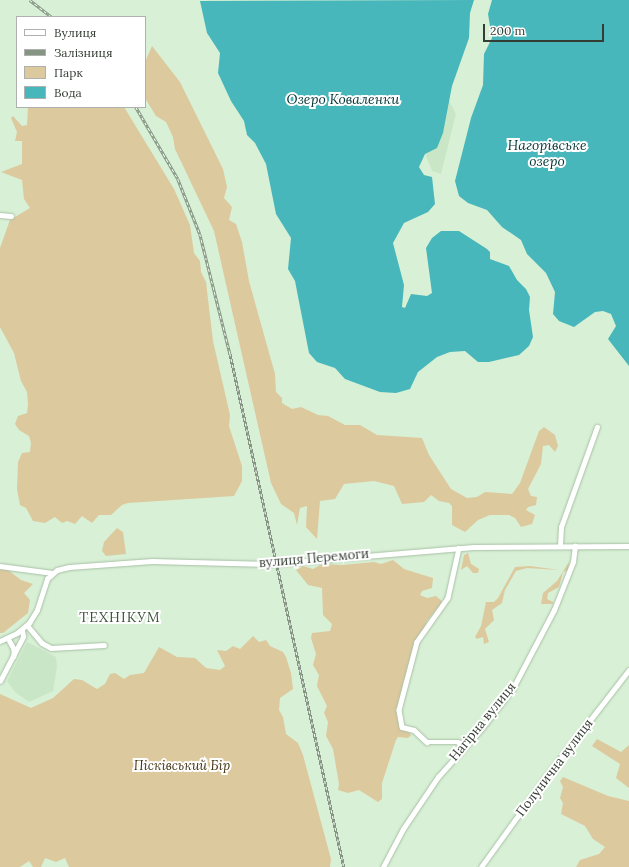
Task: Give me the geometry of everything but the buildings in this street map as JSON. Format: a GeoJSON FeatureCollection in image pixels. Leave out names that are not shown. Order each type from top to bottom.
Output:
{"type":"FeatureCollection","features":[{"type":"Feature","properties":{"kind":"street"},"geometry":{"type":"LineString","coordinates":[[0,214],[10,216]]}},
{"type":"Feature","properties":{"kind":"street"},"geometry":{"type":"LineString","coordinates":[[560,546],[561,527],[597,427]]}},
{"type":"Feature","properties":{"kind":"street","name":"Нагірна вулиця"},"geometry":{"type":"LineString","coordinates":[[383,867],[403,829],[438,777],[466,746],[507,696],[532,656],[572,565],[575,546]]}},
{"type":"Feature","properties":{"kind":"street","name":"вулиця Перемоги"},"geometry":{"type":"LineString","coordinates":[[0,566],[53,573],[69,567],[159,561],[270,564],[459,548],[629,546]]}},
{"type":"Feature","properties":{"kind":"street"},"geometry":{"type":"LineString","coordinates":[[459,548],[448,598],[417,642],[404,684],[400,710],[402,727],[414,730],[427,742],[458,742],[466,746]]}},
{"type":"Feature","properties":{"kind":"street"},"geometry":{"type":"LineString","coordinates":[[0,641],[22,630],[27,625],[37,610],[44,584],[53,573]]}},
{"type":"Feature","properties":{"kind":"street"},"geometry":{"type":"LineString","coordinates":[[27,625],[42,643],[51,648],[104,646]]}},
{"type":"Feature","properties":{"kind":"street"},"geometry":{"type":"LineString","coordinates":[[0,680],[14,658],[23,637],[22,630]]}},
{"type":"Feature","properties":{"kind":"street"},"geometry":{"type":"LineString","coordinates":[[8,638],[14,649],[14,658]]}},
{"type":"Feature","properties":{"kind":"street","name":"Полунична вулиця"},"geometry":{"type":"LineString","coordinates":[[481,867],[549,774],[629,670]]}},
{"type":"Feature","properties":{"kind":"shaded area"},"geometry":{"type":"Polygon","coordinates":[[[448,99],[456,114],[441,174],[432,171],[414,125],[448,99]]]}},
{"type":"Feature","properties":{"kind":"shaded area"},"geometry":{"type":"Polygon","coordinates":[[[27,642],[56,657],[57,667],[53,691],[29,702],[15,692],[7,681],[27,642]]]}},
{"type":"Feature","properties":{"kind":"green space"},"geometry":{"type":"Polygon","coordinates":[[[152,46],[180,82],[223,169],[227,187],[224,198],[232,207],[229,220],[236,224],[242,242],[249,281],[275,374],[276,392],[282,398],[282,403],[292,409],[301,407],[318,415],[328,416],[345,425],[360,425],[377,435],[422,438],[429,455],[451,489],[467,498],[477,497],[485,492],[512,494],[520,483],[539,431],[544,427],[555,435],[558,446],[555,452],[549,445],[543,446],[541,464],[528,489],[531,496],[537,497],[536,505],[528,507],[526,510],[535,515],[532,524],[521,527],[515,518],[509,515],[490,515],[478,520],[465,532],[452,525],[452,506],[449,503],[439,501],[431,495],[424,502],[402,504],[394,486],[374,481],[344,484],[335,499],[320,501],[317,539],[306,527],[307,506],[300,508],[297,525],[294,513],[281,504],[271,483],[214,231],[175,149],[173,137],[166,122],[156,116],[146,100],[146,60],[152,46]]]}},
{"type":"Feature","properties":{"kind":"green space"},"geometry":{"type":"Polygon","coordinates":[[[28,108],[125,108],[174,189],[190,225],[194,253],[200,261],[201,272],[206,282],[213,341],[230,415],[229,426],[242,466],[242,481],[234,496],[128,503],[122,505],[111,515],[99,515],[92,523],[82,516],[75,524],[67,521],[62,523],[55,517],[45,523],[33,521],[26,508],[20,505],[17,489],[18,462],[22,453],[30,452],[31,443],[29,436],[19,430],[15,424],[18,416],[27,413],[27,392],[21,381],[14,353],[0,327],[0,248],[10,220],[30,208],[24,199],[22,180],[1,172],[22,164],[22,141],[15,141],[17,132],[11,118],[13,116],[22,126],[27,125],[28,108]]]}},
{"type":"Feature","properties":{"kind":"green space"},"geometry":{"type":"Polygon","coordinates":[[[117,528],[123,532],[126,554],[106,556],[102,551],[104,542],[117,528]]]}},
{"type":"Feature","properties":{"kind":"green space"},"geometry":{"type":"Polygon","coordinates":[[[468,553],[471,564],[479,569],[478,573],[473,573],[467,566],[461,570],[464,555],[468,553]]]}},
{"type":"Feature","properties":{"kind":"green space"},"geometry":{"type":"Polygon","coordinates":[[[393,560],[404,569],[433,578],[432,588],[422,591],[420,595],[427,598],[436,596],[443,602],[427,621],[403,683],[399,719],[411,735],[408,738],[398,737],[396,740],[382,783],[382,799],[378,802],[359,790],[348,793],[338,790],[339,784],[333,749],[326,736],[328,722],[324,713],[327,706],[317,686],[319,675],[313,665],[316,654],[311,638],[312,633],[330,631],[332,624],[323,615],[322,588],[308,585],[296,570],[303,566],[313,569],[322,564],[342,565],[374,562],[381,564],[393,560]]]}},
{"type":"Feature","properties":{"kind":"green space"},"geometry":{"type":"Polygon","coordinates":[[[569,562],[568,570],[563,572],[559,587],[548,593],[547,599],[553,602],[553,604],[541,604],[543,593],[557,581],[569,562]]]}},
{"type":"Feature","properties":{"kind":"green space"},"geometry":{"type":"Polygon","coordinates":[[[530,566],[559,570],[527,568],[516,571],[505,590],[502,603],[492,610],[494,620],[485,629],[489,642],[484,644],[483,637],[477,639],[475,637],[481,626],[486,602],[494,602],[498,598],[515,567],[530,566]]]}},
{"type":"Feature","properties":{"kind":"green space"},"geometry":{"type":"Polygon","coordinates":[[[0,569],[8,570],[21,580],[33,584],[24,593],[30,600],[28,613],[3,633],[0,633],[0,569]]]}},
{"type":"Feature","properties":{"kind":"green space","name":"Пісківський Бір"},"geometry":{"type":"Polygon","coordinates":[[[253,636],[259,642],[266,640],[270,646],[283,652],[286,657],[291,673],[293,689],[280,698],[279,710],[283,717],[286,734],[298,743],[303,755],[331,859],[330,867],[69,867],[65,858],[56,862],[45,858],[41,867],[33,867],[29,861],[20,867],[0,867],[0,694],[31,708],[53,698],[74,679],[82,680],[97,689],[105,684],[110,674],[115,673],[124,679],[130,675],[144,673],[159,647],[177,657],[195,658],[206,668],[220,670],[225,666],[217,650],[226,651],[233,646],[240,649],[253,636]]]}},
{"type":"Feature","properties":{"kind":"green space"},"geometry":{"type":"Polygon","coordinates":[[[597,739],[621,752],[629,745],[629,788],[616,778],[620,764],[592,746],[597,739]]]}},
{"type":"Feature","properties":{"kind":"green space"},"geometry":{"type":"Polygon","coordinates":[[[563,777],[608,796],[629,801],[629,867],[576,867],[580,860],[599,854],[605,847],[593,839],[585,826],[561,814],[563,803],[560,798],[563,787],[560,781],[563,777]]]}},
{"type":"Feature","properties":{"kind":"water","name":"Озеро Коваленки"},"geometry":{"type":"Polygon","coordinates":[[[474,0],[470,13],[469,38],[452,86],[443,133],[437,148],[425,154],[419,167],[424,175],[432,177],[435,204],[428,212],[404,223],[393,243],[404,285],[402,307],[405,308],[411,294],[427,296],[432,293],[426,248],[432,238],[441,231],[459,231],[487,249],[490,252],[490,259],[509,266],[517,280],[526,289],[530,297],[529,310],[533,337],[529,346],[519,355],[489,362],[478,362],[465,351],[450,352],[437,357],[418,372],[410,389],[396,393],[380,392],[345,379],[335,368],[317,362],[309,353],[295,281],[288,269],[291,238],[276,214],[266,164],[255,143],[247,135],[244,121],[231,101],[218,73],[220,53],[207,33],[200,1],[474,0]]]}},
{"type":"Feature","properties":{"kind":"water","name":"Нагорівське озеро"},"geometry":{"type":"Polygon","coordinates":[[[492,0],[629,0],[629,366],[608,339],[616,326],[611,314],[603,311],[595,312],[574,327],[559,321],[553,314],[555,292],[546,273],[527,254],[521,240],[502,227],[487,210],[468,203],[459,196],[455,181],[471,118],[483,85],[484,54],[492,38],[488,14],[492,0]]]}},
{"type":"Feature","properties":{"kind":"railway"},"geometry":{"type":"LineString","coordinates":[[30,0],[51,16]]}},
{"type":"Feature","properties":{"kind":"railway"},"geometry":{"type":"LineString","coordinates":[[137,108],[178,179],[200,234],[230,353],[344,867]]}},
{"type":"Feature","properties":{"kind":"district","name":"ТЕХНІКУМ"},"geometry":{"type":"Point","coordinates":[120,617]}}]}
